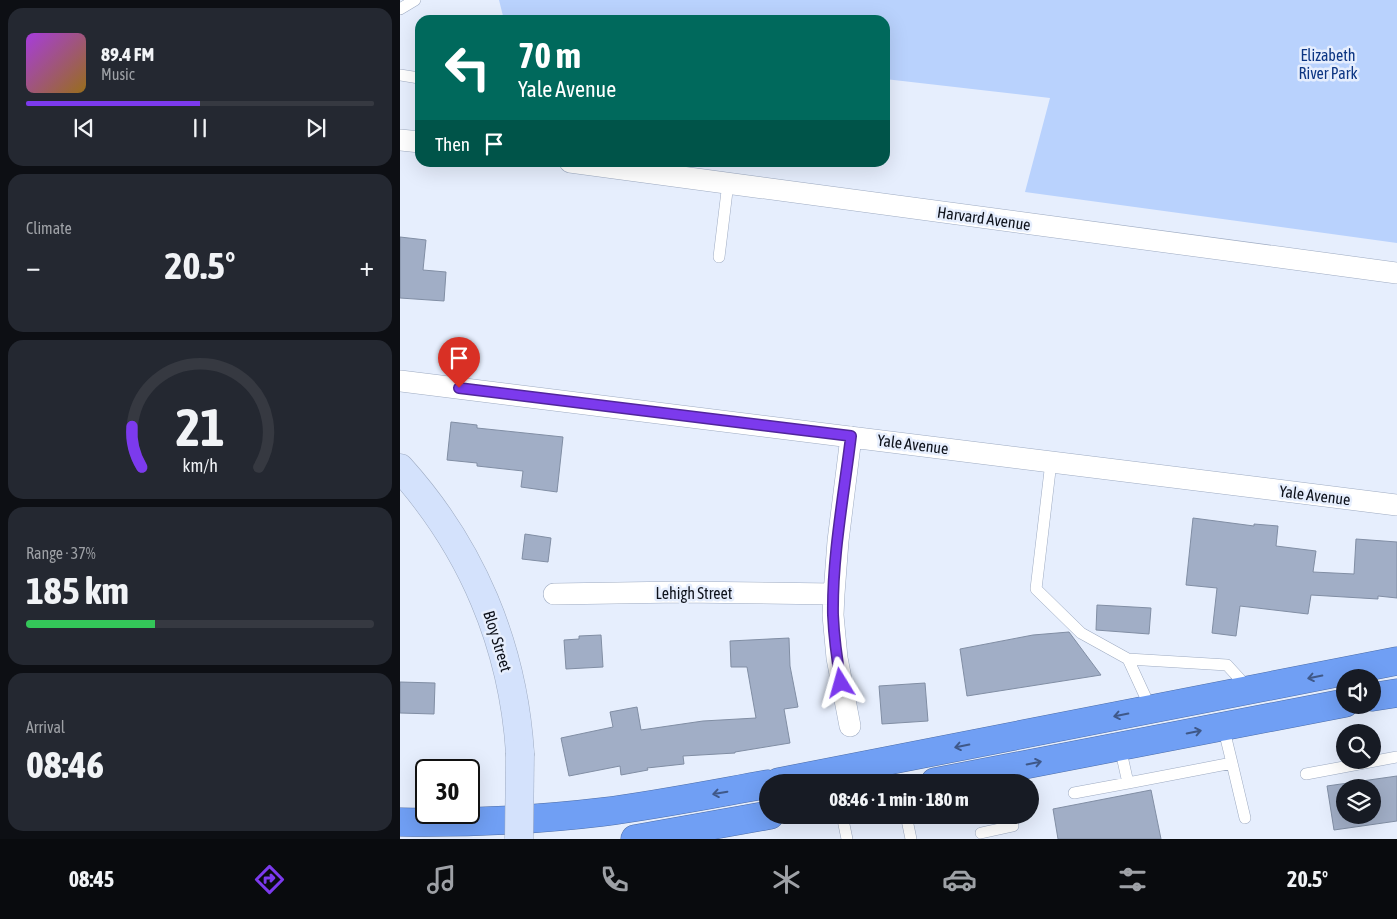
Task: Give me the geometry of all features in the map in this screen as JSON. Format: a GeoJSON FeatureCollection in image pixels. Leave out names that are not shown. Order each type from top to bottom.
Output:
{"type":"FeatureCollection","features":[{"type":"Feature","properties":{"kind":"highway"},"geometry":{"type":"LineString","coordinates":[[820,774],[1397,661]]}},
{"type":"Feature","properties":{"kind":"highway"},"geometry":{"type":"LineString","coordinates":[[1381,696],[1397,693]]}},
{"type":"Feature","properties":{"kind":"highway"},"geometry":{"type":"LineString","coordinates":[[1012,774],[1120,747],[1336,705]]}},
{"type":"Feature","properties":{"kind":"highway"},"geometry":{"type":"LineString","coordinates":[[400,822],[470,822],[564,816],[679,800],[759,786]]}},
{"type":"Feature","properties":{"kind":"highway"},"geometry":{"type":"LineString","coordinates":[[635,839],[759,817]]}},
{"type":"Feature","properties":{"kind":"street"},"geometry":{"type":"LineString","coordinates":[[400,140],[415,142]]}},
{"type":"Feature","properties":{"kind":"street","name":"Harvard Avenue"},"geometry":{"type":"LineString","coordinates":[[606,167],[1397,273]]}},
{"type":"Feature","properties":{"kind":"street","name":"Yale Avenue"},"geometry":{"type":"LineString","coordinates":[[400,381],[1397,505]]}},
{"type":"Feature","properties":{"kind":"street"},"geometry":{"type":"LineString","coordinates":[[850,726],[837,658],[833,615],[838,541],[851,436]]}},
{"type":"Feature","properties":{"kind":"street","name":"Bloy Street"},"geometry":{"type":"LineString","coordinates":[[400,468],[414,483],[448,530],[464,557],[493,618],[502,646],[518,727],[520,753],[518,839]]}},
{"type":"Feature","properties":{"kind":"street","name":"Lehigh Street"},"geometry":{"type":"LineString","coordinates":[[554,594],[680,592],[834,594]]}},
{"type":"Feature","properties":{"kind":"lane"},"geometry":{"type":"LineString","coordinates":[[400,9],[415,0]]}},
{"type":"Feature","properties":{"kind":"lane"},"geometry":{"type":"LineString","coordinates":[[400,76],[415,78]]}},
{"type":"Feature","properties":{"kind":"lane"},"geometry":{"type":"LineString","coordinates":[[719,257],[728,184]]}},
{"type":"Feature","properties":{"kind":"lane"},"geometry":{"type":"LineString","coordinates":[[1051,462],[1036,589],[1081,634],[1128,659],[1226,665],[1249,690]]}},
{"type":"Feature","properties":{"kind":"lane"},"geometry":{"type":"LineString","coordinates":[[1128,659],[1151,709]]}},
{"type":"Feature","properties":{"kind":"lane"},"geometry":{"type":"LineString","coordinates":[[1223,726],[1245,818]]}},
{"type":"Feature","properties":{"kind":"lane"},"geometry":{"type":"LineString","coordinates":[[1120,747],[1128,783]]}},
{"type":"Feature","properties":{"kind":"lane"},"geometry":{"type":"LineString","coordinates":[[1306,774],[1397,756]]}},
{"type":"Feature","properties":{"kind":"lane"},"geometry":{"type":"LineString","coordinates":[[1074,794],[1232,762]]}},
{"type":"Feature","properties":{"kind":"lane"},"geometry":{"type":"LineString","coordinates":[[844,824],[847,839]]}},
{"type":"Feature","properties":{"kind":"lane"},"geometry":{"type":"LineString","coordinates":[[908,824],[911,839]]}},
{"type":"Feature","properties":{"kind":"lane"},"geometry":{"type":"LineString","coordinates":[[981,833],[1014,826],[1013,824]]}},
{"type":"Feature","properties":{"kind":"green space","name":"Elizabeth River Park"},"geometry":{"type":"Polygon","coordinates":[[[499,0],[1397,0],[1397,243],[1025,192],[1050,98],[890,80],[890,15],[503,15],[499,0]]]}},
{"type":"Feature","properties":{"kind":"building"},"geometry":{"type":"Polygon","coordinates":[[[400,237],[426,240],[423,270],[446,272],[444,301],[400,298],[400,237]]]}},
{"type":"Feature","properties":{"kind":"building"},"geometry":{"type":"Polygon","coordinates":[[[451,422],[477,425],[477,428],[563,437],[557,492],[521,487],[523,471],[477,466],[477,463],[447,460],[451,422]]]}},
{"type":"Feature","properties":{"kind":"building"},"geometry":{"type":"Polygon","coordinates":[[[1193,518],[1254,526],[1254,524],[1278,526],[1276,546],[1316,551],[1313,572],[1354,574],[1356,539],[1397,542],[1397,598],[1378,596],[1378,599],[1311,595],[1308,614],[1240,606],[1236,636],[1212,633],[1217,588],[1186,585],[1193,518]]]}},
{"type":"Feature","properties":{"kind":"building"},"geometry":{"type":"Polygon","coordinates":[[[525,534],[551,538],[548,562],[522,559],[525,534]]]}},
{"type":"Feature","properties":{"kind":"building"},"geometry":{"type":"Polygon","coordinates":[[[1097,605],[1151,608],[1149,634],[1096,630],[1097,605]]]}},
{"type":"Feature","properties":{"kind":"building"},"geometry":{"type":"Polygon","coordinates":[[[1069,632],[1101,675],[967,696],[960,649],[1033,635],[1069,632]]]}},
{"type":"Feature","properties":{"kind":"building"},"geometry":{"type":"Polygon","coordinates":[[[601,635],[603,667],[566,669],[564,640],[579,639],[579,636],[601,635]]]}},
{"type":"Feature","properties":{"kind":"building"},"geometry":{"type":"Polygon","coordinates":[[[789,638],[790,666],[798,707],[784,709],[790,743],[735,753],[683,756],[684,764],[647,768],[648,770],[621,775],[620,766],[569,776],[561,738],[613,727],[610,712],[637,707],[641,730],[703,721],[756,718],[747,667],[731,667],[730,641],[789,638]]]}},
{"type":"Feature","properties":{"kind":"building"},"geometry":{"type":"Polygon","coordinates":[[[400,682],[435,683],[434,714],[400,713],[400,682]]]}},
{"type":"Feature","properties":{"kind":"building"},"geometry":{"type":"Polygon","coordinates":[[[925,683],[928,721],[882,724],[879,686],[925,683]]]}},
{"type":"Feature","properties":{"kind":"building"},"geometry":{"type":"Polygon","coordinates":[[[1397,776],[1397,821],[1381,823],[1381,779],[1376,779],[1397,776]]]}},
{"type":"Feature","properties":{"kind":"building"},"geometry":{"type":"Polygon","coordinates":[[[1336,785],[1336,824],[1376,824],[1334,830],[1327,786],[1336,785]]]}},
{"type":"Feature","properties":{"kind":"building"},"geometry":{"type":"Polygon","coordinates":[[[1151,790],[1161,839],[1058,839],[1053,809],[1151,790]]]}},
{"type":"Feature","properties":{"kind":"route"},"geometry":{"type":"LineString","coordinates":[[459,388],[851,436],[838,541],[833,615],[841,683]]}}]}
